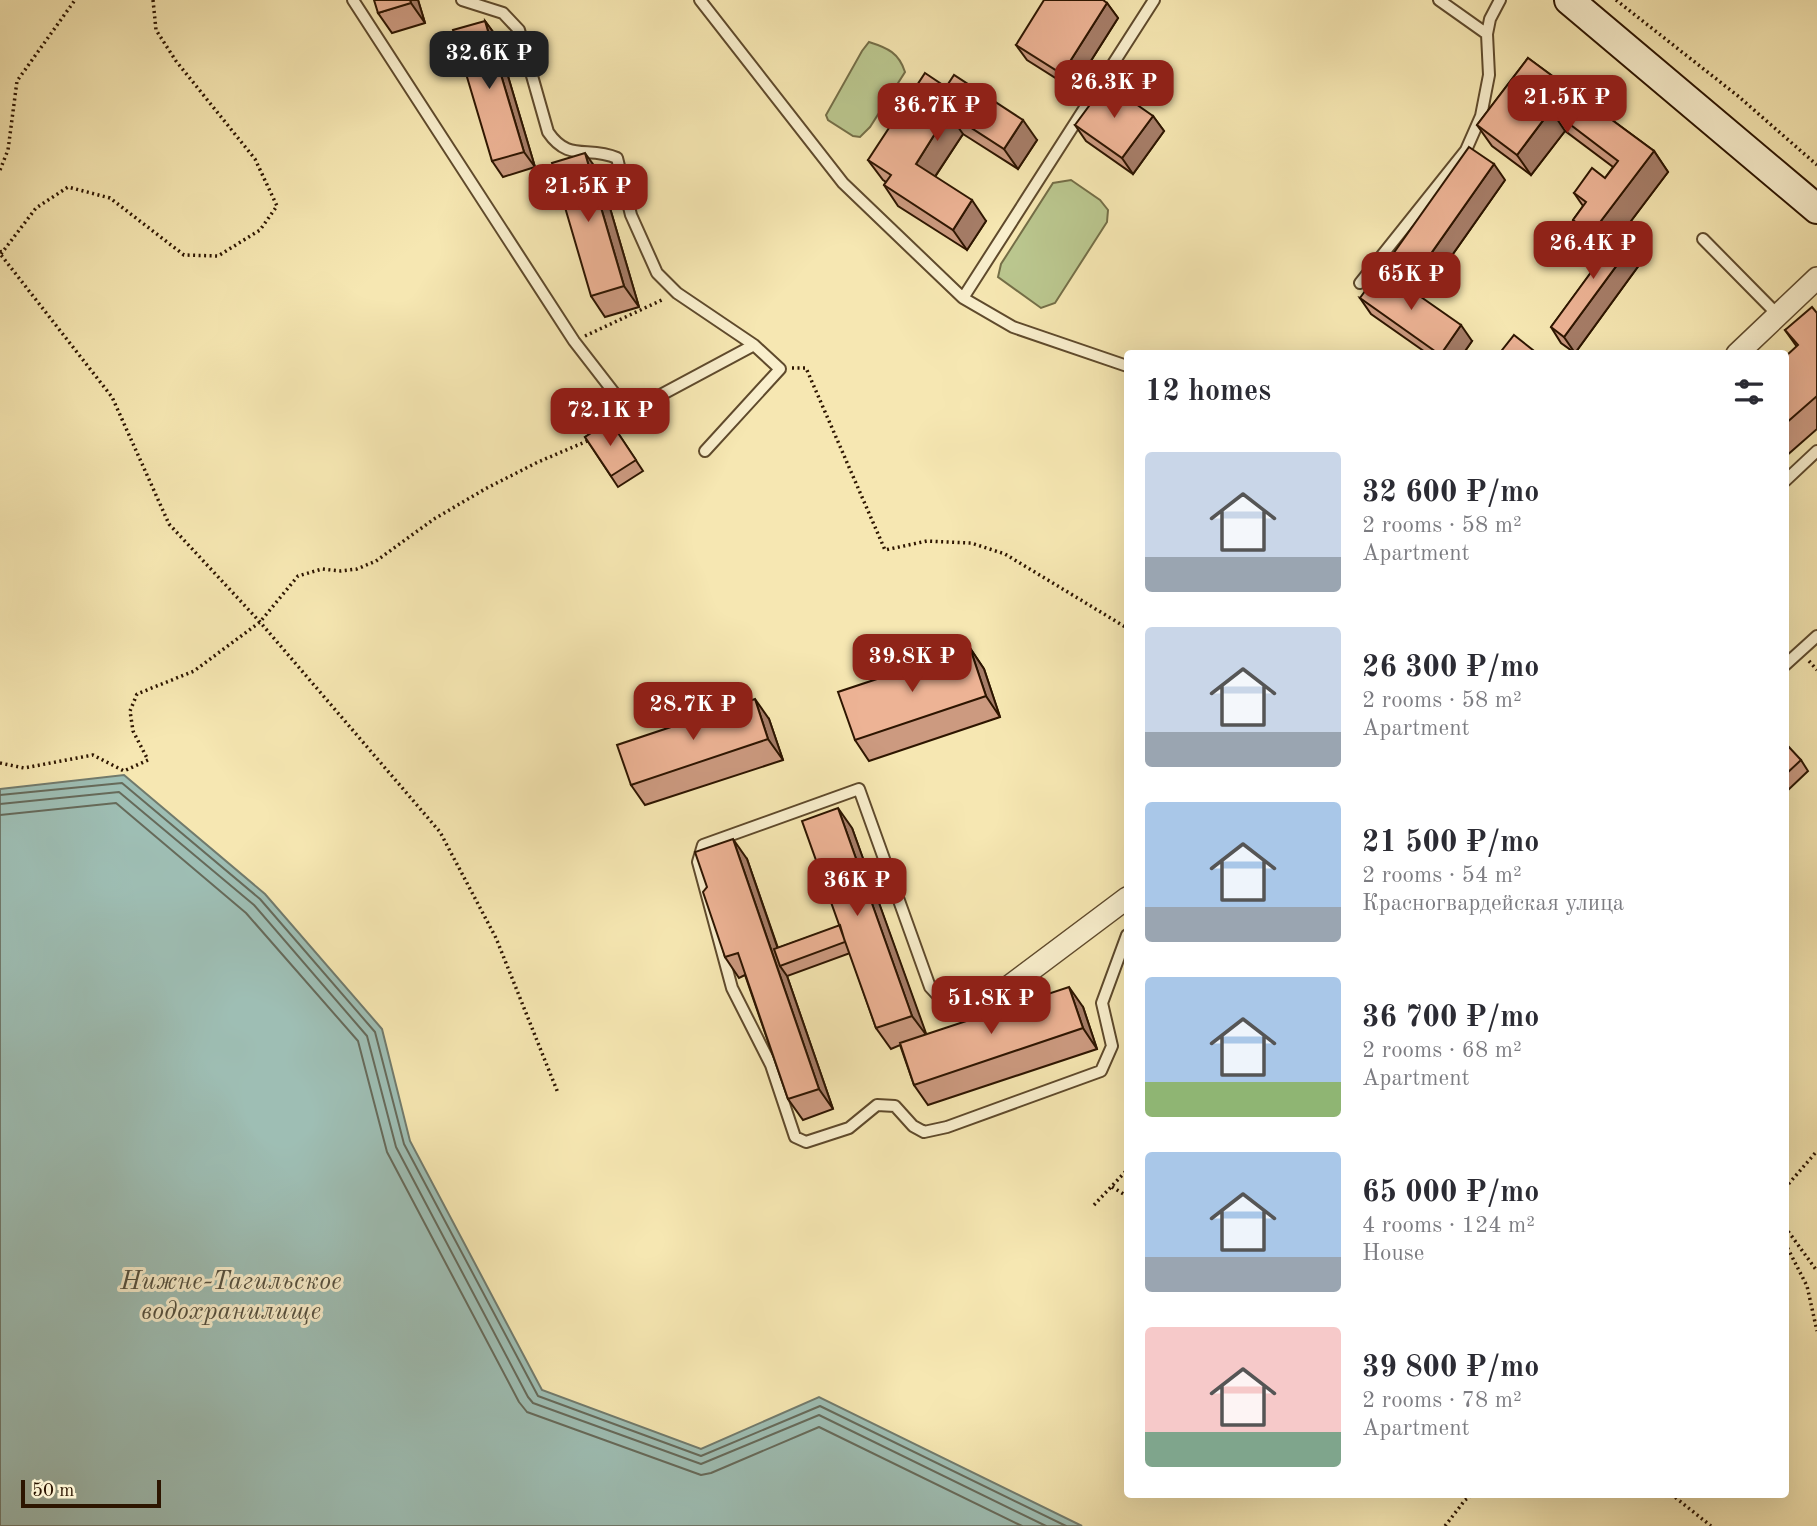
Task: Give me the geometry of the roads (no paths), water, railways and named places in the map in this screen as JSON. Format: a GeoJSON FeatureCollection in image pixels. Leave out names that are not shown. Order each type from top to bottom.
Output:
{"type":"FeatureCollection","features":[{"type":"Feature","properties":{"kind":"main road"},"geometry":{"type":"LineString","coordinates":[[1569,0],[1817,209]]}},
{"type":"Feature","properties":{"kind":"street"},"geometry":{"type":"LineString","coordinates":[[1741,350],[1817,278]]}},
{"type":"Feature","properties":{"kind":"street"},"geometry":{"type":"LineString","coordinates":[[966,1008],[991,1000],[1124,905]]}},
{"type":"Feature","properties":{"kind":"lane"},"geometry":{"type":"LineString","coordinates":[[353,0],[574,341],[629,412],[754,345]]}},
{"type":"Feature","properties":{"kind":"lane"},"geometry":{"type":"LineString","coordinates":[[462,0],[503,13],[519,30],[548,132],[555,143],[571,152],[596,152],[617,158],[631,215],[657,273],[677,293],[754,345],[780,369],[705,451]]}},
{"type":"Feature","properties":{"kind":"lane"},"geometry":{"type":"LineString","coordinates":[[700,0],[843,183],[963,298],[1013,327],[1124,365]]}},
{"type":"Feature","properties":{"kind":"lane"},"geometry":{"type":"LineString","coordinates":[[963,298],[1154,0]]}},
{"type":"Feature","properties":{"kind":"lane"},"geometry":{"type":"LineString","coordinates":[[1438,0],[1487,34]]}},
{"type":"Feature","properties":{"kind":"lane"},"geometry":{"type":"LineString","coordinates":[[1360,284],[1466,150],[1480,116],[1489,75],[1487,34],[1490,19],[1500,0]]}},
{"type":"Feature","properties":{"kind":"lane"},"geometry":{"type":"LineString","coordinates":[[1703,239],[1779,316]]}},
{"type":"Feature","properties":{"kind":"lane"},"geometry":{"type":"LineString","coordinates":[[1789,477],[1817,451]]}},
{"type":"Feature","properties":{"kind":"lane"},"geometry":{"type":"LineString","coordinates":[[1789,661],[1817,636]]}},
{"type":"Feature","properties":{"kind":"lane"},"geometry":{"type":"LineString","coordinates":[[966,1008],[943,1001],[930,986],[859,789],[703,845],[698,862],[732,988],[771,1065],[795,1138],[806,1142],[849,1128],[877,1104],[895,1106],[913,1126],[924,1132],[947,1127],[1101,1071],[1112,1046],[1102,1003],[1124,943]]}},
{"type":"Feature","properties":{"kind":"water","name":"Нижне-Тагильское водохранилище"},"geometry":{"type":"Polygon","coordinates":[[[124,775],[265,894],[382,1029],[410,1141],[542,1390],[701,1449],[819,1397],[1082,1526],[0,1526],[0,789],[124,775]]]}}]}
